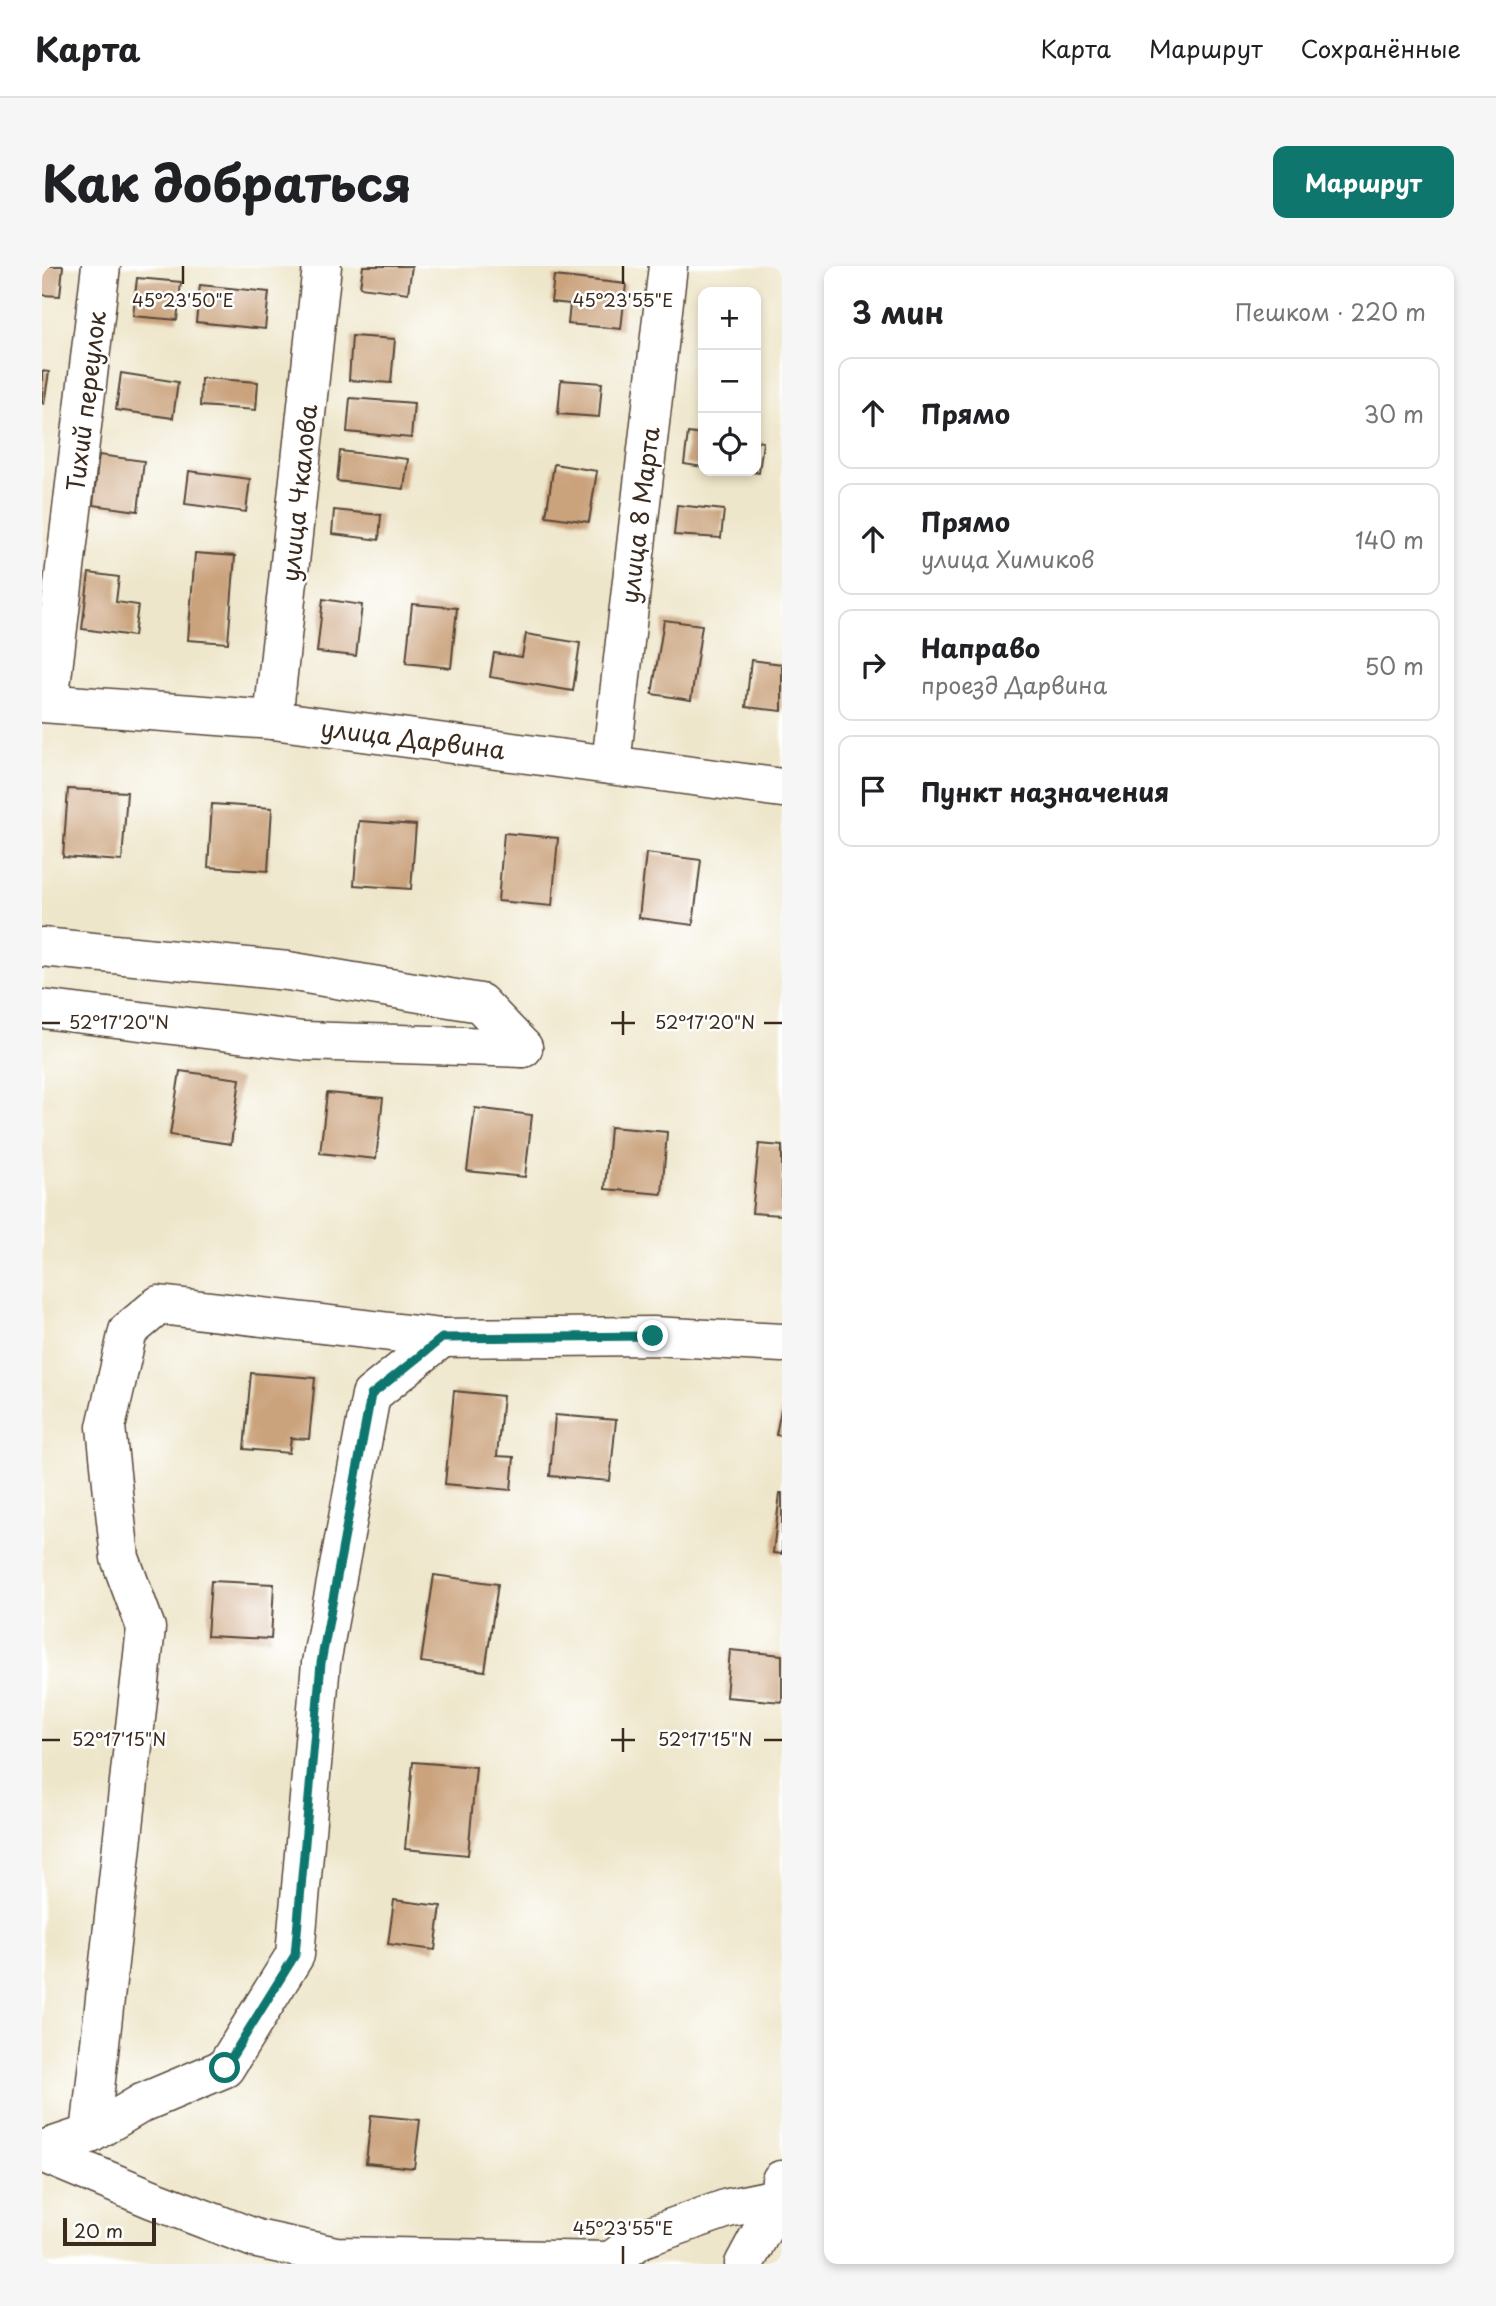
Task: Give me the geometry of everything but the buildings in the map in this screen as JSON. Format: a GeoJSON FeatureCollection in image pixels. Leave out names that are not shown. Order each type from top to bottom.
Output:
{"type":"FeatureCollection","features":[{"type":"Feature","properties":{"kind":"street","name":"Тихий переулок"},"geometry":{"type":"LineString","coordinates":[[46,703],[101,266]]}},
{"type":"Feature","properties":{"kind":"street","name":"улица Чкалова"},"geometry":{"type":"LineString","coordinates":[[273,720],[322,266]]}},
{"type":"Feature","properties":{"kind":"street","name":"улица 8 Марта"},"geometry":{"type":"LineString","coordinates":[[611,764],[668,266]]}},
{"type":"Feature","properties":{"kind":"street","name":"улица Дарвина"},"geometry":{"type":"LineString","coordinates":[[46,703],[273,720],[782,789]]}},
{"type":"Feature","properties":{"kind":"street"},"geometry":{"type":"LineString","coordinates":[[42,947],[288,971],[480,1003],[523,1048],[303,1041],[42,1009]]}},
{"type":"Feature","properties":{"kind":"street"},"geometry":{"type":"LineString","coordinates":[[90,2134],[146,1628],[120,1558],[106,1427],[128,1331],[159,1306],[442,1338],[653,1336],[782,1343]]}},
{"type":"Feature","properties":{"kind":"street"},"geometry":{"type":"LineString","coordinates":[[42,2152],[90,2134],[142,2103],[225,2068],[295,1955],[321,1663],[371,1395],[442,1338]]}},
{"type":"Feature","properties":{"kind":"street"},"geometry":{"type":"LineString","coordinates":[[42,2152],[152,2199],[257,2239],[336,2256],[611,2262],[640,2239],[728,2208],[781,2194]]}},
{"type":"Feature","properties":{"kind":"street"},"geometry":{"type":"LineString","coordinates":[[744,2264],[781,2194]]}},
{"type":"Feature","properties":{"kind":"route"},"geometry":{"type":"LineString","coordinates":[[225,2068],[295,1955],[321,1663],[371,1395],[442,1338],[653,1336]]}}]}
